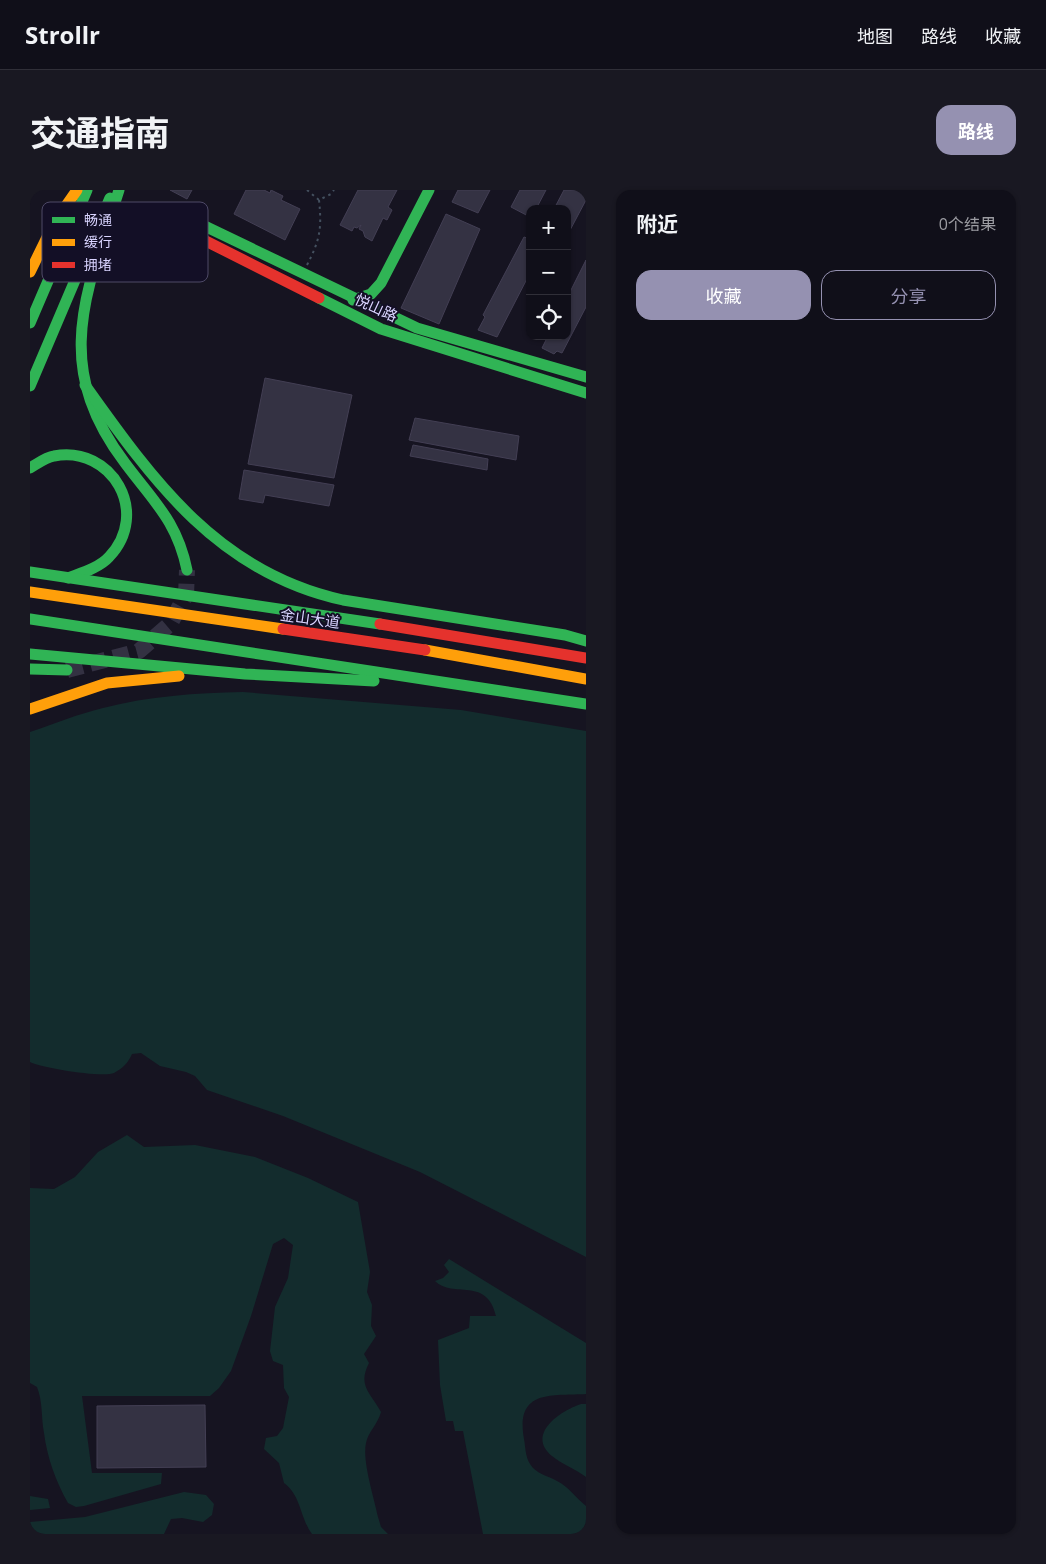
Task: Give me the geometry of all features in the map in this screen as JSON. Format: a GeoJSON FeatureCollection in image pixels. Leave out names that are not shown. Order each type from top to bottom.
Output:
{"type":"FeatureCollection","features":[{"type":"Feature","properties":{"kind":"main road"},"geometry":{"type":"LineString","coordinates":[[69,202],[77,190]]}},
{"type":"Feature","properties":{"kind":"main road"},"geometry":{"type":"LineString","coordinates":[[83,202],[88,190]]}},
{"type":"Feature","properties":{"kind":"main road"},"geometry":{"type":"LineString","coordinates":[[108,202],[113,190]]}},
{"type":"Feature","properties":{"kind":"main road"},"geometry":{"type":"LineString","coordinates":[[353,300],[371,294],[380,283],[429,190]]}},
{"type":"Feature","properties":{"kind":"main road","name":"悦山路"},"geometry":{"type":"LineString","coordinates":[[208,228],[353,300],[417,328],[586,377]]}},
{"type":"Feature","properties":{"kind":"main road","name":"悦山路"},"geometry":{"type":"LineString","coordinates":[[208,242],[381,329],[586,393]]}},
{"type":"Feature","properties":{"kind":"main road"},"geometry":{"type":"LineString","coordinates":[[30,272],[42,248]]}},
{"type":"Feature","properties":{"kind":"main road"},"geometry":{"type":"LineString","coordinates":[[30,323],[48,282]]}},
{"type":"Feature","properties":{"kind":"main road"},"geometry":{"type":"LineString","coordinates":[[30,386],[74,282]]}},
{"type":"Feature","properties":{"kind":"main road"},"geometry":{"type":"LineString","coordinates":[[93,282],[84,313],[80,353],[85,385],[97,419],[118,454],[168,519],[176,535],[188,570]]}},
{"type":"Feature","properties":{"kind":"main road"},"geometry":{"type":"LineString","coordinates":[[380,283],[380,304],[386,315]]}},
{"type":"Feature","properties":{"kind":"main road"},"geometry":{"type":"LineString","coordinates":[[85,385],[138,458],[185,510],[225,546],[273,578],[329,598],[565,635],[586,641]]}},
{"type":"Feature","properties":{"kind":"main road"},"geometry":{"type":"LineString","coordinates":[[33,465],[57,455],[82,455],[102,464],[118,481],[128,504],[128,524],[123,540],[109,557],[89,570],[66,579]]}},
{"type":"Feature","properties":{"kind":"main road"},"geometry":{"type":"LineString","coordinates":[[30,572],[66,579],[438,633],[586,658]]}},
{"type":"Feature","properties":{"kind":"main road","name":"金山大道"},"geometry":{"type":"LineString","coordinates":[[30,592],[444,653],[586,679]]}},
{"type":"Feature","properties":{"kind":"main road"},"geometry":{"type":"LineString","coordinates":[[30,619],[586,704]]}},
{"type":"Feature","properties":{"kind":"main road"},"geometry":{"type":"LineString","coordinates":[[30,654],[216,673],[305,679],[440,682]]}},
{"type":"Feature","properties":{"kind":"main road"},"geometry":{"type":"LineString","coordinates":[[30,669],[68,670]]}},
{"type":"Feature","properties":{"kind":"main road"},"geometry":{"type":"LineString","coordinates":[[30,709],[107,682],[216,673]]}},
{"type":"Feature","properties":{"kind":"path"},"geometry":{"type":"LineString","coordinates":[[306,266],[317,245],[321,226],[319,200],[307,190]]}},
{"type":"Feature","properties":{"kind":"path"},"geometry":{"type":"LineString","coordinates":[[319,200],[331,194],[334,190]]}},
{"type":"Feature","properties":{"kind":"green space"},"geometry":{"type":"Polygon","coordinates":[[[243,692],[461,710],[586,731],[586,1257],[420,1172],[283,1116],[207,1090],[195,1076],[160,1066],[141,1053],[132,1054],[123,1067],[114,1073],[108,1074],[72,1072],[30,1062],[30,732],[94,710],[120,704],[190,694],[243,692]]]}},
{"type":"Feature","properties":{"kind":"green space"},"geometry":{"type":"Polygon","coordinates":[[[127,1135],[144,1147],[195,1145],[255,1157],[308,1178],[358,1202],[370,1272],[367,1292],[372,1305],[371,1326],[376,1336],[364,1354],[369,1363],[364,1378],[367,1389],[381,1412],[367,1439],[365,1451],[378,1517],[381,1527],[388,1534],[312,1534],[294,1494],[284,1483],[279,1463],[264,1449],[266,1438],[277,1436],[283,1428],[289,1397],[284,1388],[283,1365],[273,1361],[270,1351],[275,1307],[288,1278],[293,1245],[284,1238],[273,1244],[251,1316],[231,1371],[219,1388],[210,1396],[82,1396],[92,1473],[162,1473],[161,1484],[84,1506],[76,1507],[68,1503],[56,1478],[47,1451],[39,1393],[37,1387],[30,1383],[30,1188],[54,1189],[75,1177],[98,1152],[127,1135]]]}},
{"type":"Feature","properties":{"kind":"green space"},"geometry":{"type":"Polygon","coordinates":[[[449,1259],[586,1343],[586,1394],[539,1398],[531,1403],[525,1411],[523,1423],[526,1454],[530,1465],[538,1472],[565,1486],[586,1506],[586,1534],[483,1534],[463,1431],[455,1431],[453,1421],[446,1421],[440,1385],[438,1340],[469,1328],[470,1316],[496,1316],[492,1304],[485,1296],[469,1290],[442,1286],[435,1281],[443,1278],[449,1272],[444,1265],[449,1259]]]}},
{"type":"Feature","properties":{"kind":"green space"},"geometry":{"type":"Polygon","coordinates":[[[581,1404],[586,1404],[586,1477],[552,1456],[545,1448],[543,1440],[544,1432],[549,1424],[564,1412],[581,1404]]]}},
{"type":"Feature","properties":{"kind":"green space"},"geometry":{"type":"Polygon","coordinates":[[[184,1492],[206,1495],[214,1504],[212,1515],[203,1522],[182,1518],[171,1519],[164,1534],[30,1534],[30,1522],[85,1517],[184,1492]]]}},
{"type":"Feature","properties":{"kind":"green space"},"geometry":{"type":"Polygon","coordinates":[[[30,1496],[48,1499],[50,1508],[30,1510],[30,1496]]]}},
{"type":"Feature","properties":{"kind":"building"},"geometry":{"type":"Polygon","coordinates":[[[170,190],[192,190],[187,199],[170,190]]]}},
{"type":"Feature","properties":{"kind":"building"},"geometry":{"type":"Polygon","coordinates":[[[246,190],[264,190],[270,193],[271,190],[283,196],[281,200],[300,209],[285,240],[234,214],[246,190]]]}},
{"type":"Feature","properties":{"kind":"building"},"geometry":{"type":"Polygon","coordinates":[[[358,190],[397,190],[388,207],[392,210],[387,220],[383,218],[372,241],[365,237],[363,231],[359,229],[361,225],[357,228],[354,227],[352,231],[340,225],[358,190]]]}},
{"type":"Feature","properties":{"kind":"building"},"geometry":{"type":"Polygon","coordinates":[[[458,190],[490,190],[478,213],[452,202],[458,190]]]}},
{"type":"Feature","properties":{"kind":"building"},"geometry":{"type":"Polygon","coordinates":[[[520,190],[546,190],[538,205],[526,205],[526,215],[511,207],[520,190]]]}},
{"type":"Feature","properties":{"kind":"building"},"geometry":{"type":"Polygon","coordinates":[[[564,190],[586,190],[586,200],[571,228],[571,205],[556,205],[564,190]]]}},
{"type":"Feature","properties":{"kind":"building"},"geometry":{"type":"Polygon","coordinates":[[[446,214],[480,229],[439,324],[401,308],[446,214]]]}},
{"type":"Feature","properties":{"kind":"building"},"geometry":{"type":"Polygon","coordinates":[[[524,237],[526,238],[526,281],[497,337],[478,330],[485,317],[483,315],[524,237]]]}},
{"type":"Feature","properties":{"kind":"building"},"geometry":{"type":"Polygon","coordinates":[[[586,260],[586,307],[571,336],[571,295],[571,290],[586,260]]]}},
{"type":"Feature","properties":{"kind":"building"},"geometry":{"type":"Polygon","coordinates":[[[546,340],[569,340],[562,353],[557,351],[554,354],[542,348],[546,340]]]}},
{"type":"Feature","properties":{"kind":"building"},"geometry":{"type":"Polygon","coordinates":[[[265,378],[352,395],[334,478],[248,464],[265,378]]]}},
{"type":"Feature","properties":{"kind":"building"},"geometry":{"type":"Polygon","coordinates":[[[415,418],[519,436],[516,460],[409,440],[415,418]]]}},
{"type":"Feature","properties":{"kind":"building"},"geometry":{"type":"Polygon","coordinates":[[[413,445],[488,459],[487,470],[410,456],[413,445]]]}},
{"type":"Feature","properties":{"kind":"building"},"geometry":{"type":"Polygon","coordinates":[[[244,470],[334,485],[329,506],[265,495],[263,503],[239,499],[244,470]]]}},
{"type":"Feature","properties":{"kind":"building"},"geometry":{"type":"Polygon","coordinates":[[[205,1405],[206,1467],[97,1468],[97,1406],[205,1405]]]}},
{"type":"Feature","properties":{"kind":"tunnel"},"geometry":{"type":"LineString","coordinates":[[67,670],[139,651],[170,624],[186,595],[187,570]]}},
{"type":"Feature","properties":{"kind":"traffic: fast"},"geometry":{"type":"LineString","coordinates":[[82,202],[87,190]]}},
{"type":"Feature","properties":{"kind":"traffic: fast"},"geometry":{"type":"LineString","coordinates":[[115,202],[119,190]]}},
{"type":"Feature","properties":{"kind":"traffic: fast"},"geometry":{"type":"LineString","coordinates":[[353,300],[371,294],[381,283],[429,190]]}},
{"type":"Feature","properties":{"kind":"traffic: fast"},"geometry":{"type":"LineString","coordinates":[[108,202],[110,198]]}},
{"type":"Feature","properties":{"kind":"traffic: fast"},"geometry":{"type":"LineString","coordinates":[[208,228],[417,328],[586,377]]}},
{"type":"Feature","properties":{"kind":"traffic: fast"},"geometry":{"type":"LineString","coordinates":[[30,323],[48,282]]}},
{"type":"Feature","properties":{"kind":"traffic: fast"},"geometry":{"type":"LineString","coordinates":[[30,386],[74,282]]}},
{"type":"Feature","properties":{"kind":"traffic: fast"},"geometry":{"type":"LineString","coordinates":[[91,282],[82,329],[82,361],[88,394],[102,427],[125,463],[171,525],[183,553],[187,570]]}},
{"type":"Feature","properties":{"kind":"traffic: fast"},"geometry":{"type":"LineString","coordinates":[[319,298],[381,329],[586,393]]}},
{"type":"Feature","properties":{"kind":"traffic: fast"},"geometry":{"type":"LineString","coordinates":[[85,385],[137,456],[164,489],[193,519],[225,546],[260,569],[299,587],[343,600],[565,635],[586,641]]}},
{"type":"Feature","properties":{"kind":"traffic: fast"},"geometry":{"type":"LineString","coordinates":[[30,468],[54,456],[75,455],[93,461],[108,472],[119,486],[125,503],[126,521],[121,540],[109,557],[95,567],[68,578]]}},
{"type":"Feature","properties":{"kind":"traffic: fast"},"geometry":{"type":"LineString","coordinates":[[30,572],[380,624]]}},
{"type":"Feature","properties":{"kind":"traffic: fast"},"geometry":{"type":"LineString","coordinates":[[30,619],[586,704]]}},
{"type":"Feature","properties":{"kind":"traffic: fast"},"geometry":{"type":"LineString","coordinates":[[30,654],[245,674],[374,681]]}},
{"type":"Feature","properties":{"kind":"traffic: fast"},"geometry":{"type":"LineString","coordinates":[[30,669],[67,670]]}},
{"type":"Feature","properties":{"kind":"traffic: slow"},"geometry":{"type":"LineString","coordinates":[[69,202],[77,190]]}},
{"type":"Feature","properties":{"kind":"traffic: slow"},"geometry":{"type":"LineString","coordinates":[[30,272],[42,248]]}},
{"type":"Feature","properties":{"kind":"traffic: slow"},"geometry":{"type":"LineString","coordinates":[[30,592],[283,629]]}},
{"type":"Feature","properties":{"kind":"traffic: slow"},"geometry":{"type":"LineString","coordinates":[[425,650],[586,679]]}},
{"type":"Feature","properties":{"kind":"traffic: slow"},"geometry":{"type":"LineString","coordinates":[[30,709],[107,683],[179,676]]}},
{"type":"Feature","properties":{"kind":"traffic: jam"},"geometry":{"type":"LineString","coordinates":[[208,242],[319,298]]}},
{"type":"Feature","properties":{"kind":"traffic: jam"},"geometry":{"type":"LineString","coordinates":[[380,624],[586,658]]}},
{"type":"Feature","properties":{"kind":"traffic: jam"},"geometry":{"type":"LineString","coordinates":[[283,629],[425,650]]}}]}
